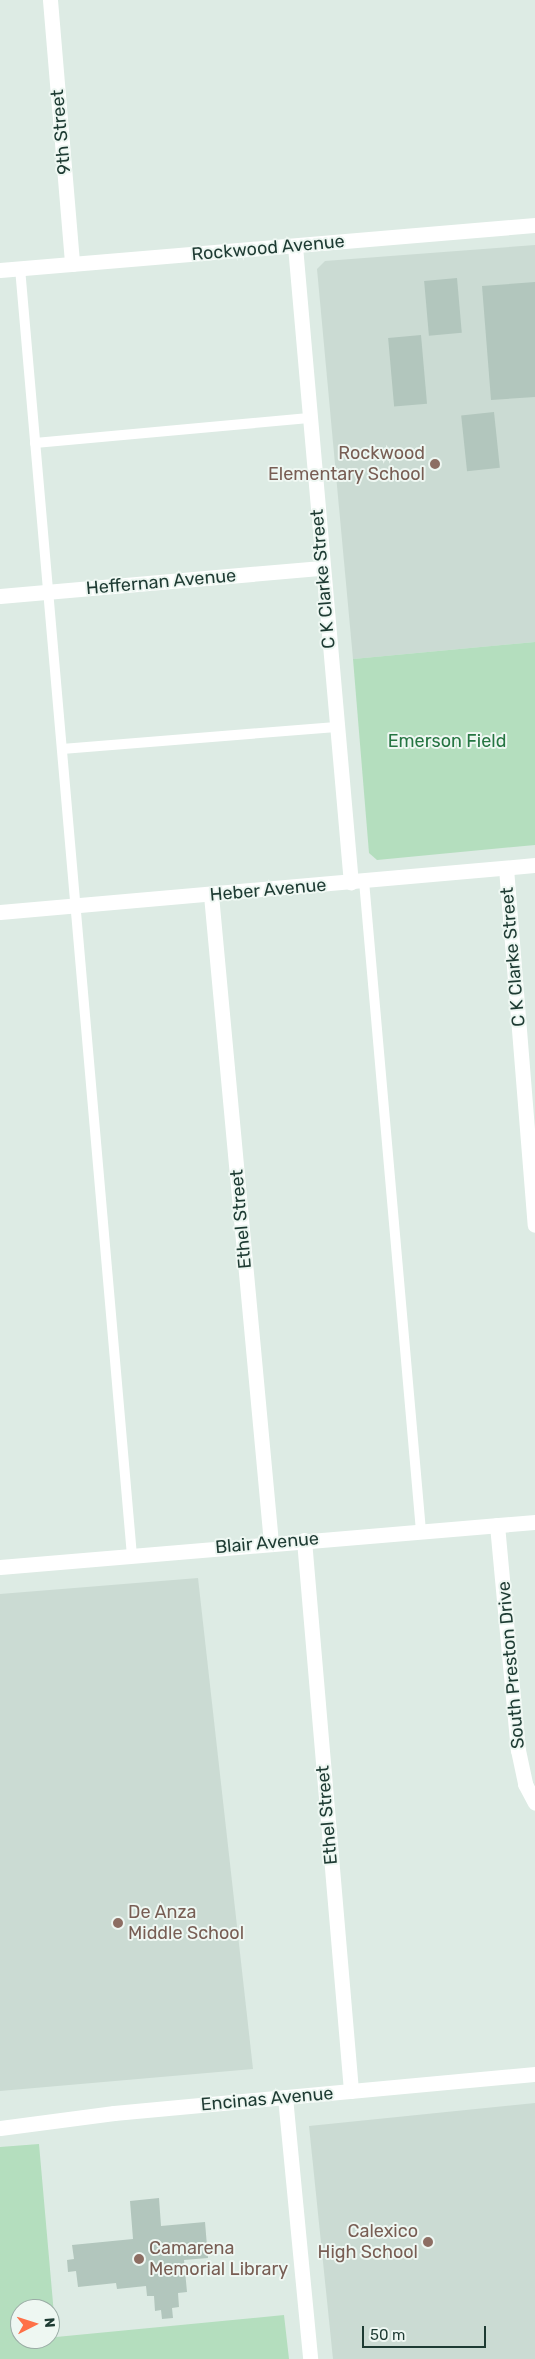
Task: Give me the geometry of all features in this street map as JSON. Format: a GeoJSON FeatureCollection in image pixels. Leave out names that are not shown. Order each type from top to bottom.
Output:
{"type":"FeatureCollection","features":[{"type":"Feature","properties":{"kind":"street","name":"9th Street"},"geometry":{"type":"LineString","coordinates":[[50,0],[72,264]]}},
{"type":"Feature","properties":{"kind":"street","name":"Rockwood Avenue"},"geometry":{"type":"LineString","coordinates":[[0,270],[535,225]]}},
{"type":"Feature","properties":{"kind":"street","name":"C K Clarke Street"},"geometry":{"type":"LineString","coordinates":[[295,246],[336,726],[357,882]]}},
{"type":"Feature","properties":{"kind":"street","name":"Heffernan Avenue"},"geometry":{"type":"LineString","coordinates":[[0,596],[322,568]]}},
{"type":"Feature","properties":{"kind":"street","name":"Heber Avenue"},"geometry":{"type":"LineString","coordinates":[[0,912],[211,895],[535,865]]}},
{"type":"Feature","properties":{"kind":"street","name":"C K Clarke Street"},"geometry":{"type":"LineString","coordinates":[[506,868],[535,1226]]}},
{"type":"Feature","properties":{"kind":"street","name":"Ethel Street"},"geometry":{"type":"LineString","coordinates":[[211,895],[271,1543]]}},
{"type":"Feature","properties":{"kind":"street","name":"Blair Avenue"},"geometry":{"type":"LineString","coordinates":[[0,1567],[535,1522]]}},
{"type":"Feature","properties":{"kind":"street","name":"South Preston Drive"},"geometry":{"type":"LineString","coordinates":[[498,1525],[518,1750],[524,1784],[535,1803]]}},
{"type":"Feature","properties":{"kind":"street","name":"Ethel Street"},"geometry":{"type":"LineString","coordinates":[[304,1540],[350,2091]]}},
{"type":"Feature","properties":{"kind":"street","name":"Encinas Avenue"},"geometry":{"type":"LineString","coordinates":[[0,2128],[114,2113],[535,2074]]}},
{"type":"Feature","properties":{"kind":"street"},"geometry":{"type":"LineString","coordinates":[[285,2097],[310,2359]]}},
{"type":"Feature","properties":{"kind":"lane"},"geometry":{"type":"LineString","coordinates":[[20,268],[132,1555]]}},
{"type":"Feature","properties":{"kind":"lane"},"geometry":{"type":"LineString","coordinates":[[35,443],[310,418]]}},
{"type":"Feature","properties":{"kind":"lane"},"geometry":{"type":"LineString","coordinates":[[62,749],[336,726]]}},
{"type":"Feature","properties":{"kind":"lane"},"geometry":{"type":"LineString","coordinates":[[357,882],[421,1531]]}},
{"type":"Feature","properties":{"kind":"shaded area","name":"Rockwood Elementary School"},"geometry":{"type":"Polygon","coordinates":[[[535,245],[535,642],[353,659],[317,269],[325,261],[535,245]]]}},
{"type":"Feature","properties":{"kind":"shaded area","name":"De Anza Middle School"},"geometry":{"type":"Polygon","coordinates":[[[198,1578],[253,2069],[0,2091],[0,1594],[198,1578]]]}},
{"type":"Feature","properties":{"kind":"shaded area","name":"Calexico High School"},"geometry":{"type":"Polygon","coordinates":[[[535,2103],[535,2359],[333,2359],[309,2126],[535,2103]]]}},
{"type":"Feature","properties":{"kind":"green space","name":"Emerson Field"},"geometry":{"type":"Polygon","coordinates":[[[535,642],[535,845],[377,860],[369,853],[353,659],[535,642]]]}},
{"type":"Feature","properties":{"kind":"green space"},"geometry":{"type":"Polygon","coordinates":[[[39,2144],[53,2299],[10,2299],[10,2349],[60,2349],[60,2337],[284,2315],[289,2359],[0,2359],[0,2147],[39,2144]]]}},
{"type":"Feature","properties":{"kind":"building"},"geometry":{"type":"Polygon","coordinates":[[[457,278],[462,333],[429,336],[424,281],[457,278]]]}},
{"type":"Feature","properties":{"kind":"building"},"geometry":{"type":"Polygon","coordinates":[[[535,282],[535,397],[491,400],[482,286],[535,282]]]}},
{"type":"Feature","properties":{"kind":"building"},"geometry":{"type":"Polygon","coordinates":[[[421,335],[427,404],[394,407],[388,338],[421,335]]]}},
{"type":"Feature","properties":{"kind":"building"},"geometry":{"type":"Polygon","coordinates":[[[494,412],[500,468],[467,471],[461,415],[494,412]]]}},
{"type":"Feature","properties":{"kind":"building","name":"Camarena Memorial Library"},"geometry":{"type":"Polygon","coordinates":[[[159,2198],[161,2226],[205,2222],[208,2258],[184,2260],[187,2292],[178,2293],[179,2307],[172,2308],[173,2318],[162,2319],[161,2310],[155,2311],[154,2296],[147,2296],[146,2286],[117,2289],[116,2283],[78,2287],[76,2271],[68,2272],[67,2260],[74,2259],[72,2245],[133,2239],[130,2201],[159,2198]]]}},
{"type":"Feature","properties":{"kind":"place","name":"Rockwood Elementary School"},"geometry":{"type":"Point","coordinates":[435,464]}},
{"type":"Feature","properties":{"kind":"place","name":"De Anza Middle School"},"geometry":{"type":"Point","coordinates":[118,1923]}},
{"type":"Feature","properties":{"kind":"place","name":"Calexico High School"},"geometry":{"type":"Point","coordinates":[428,2242]}},
{"type":"Feature","properties":{"kind":"place","name":"Camarena Memorial Library"},"geometry":{"type":"Point","coordinates":[139,2259]}}]}
